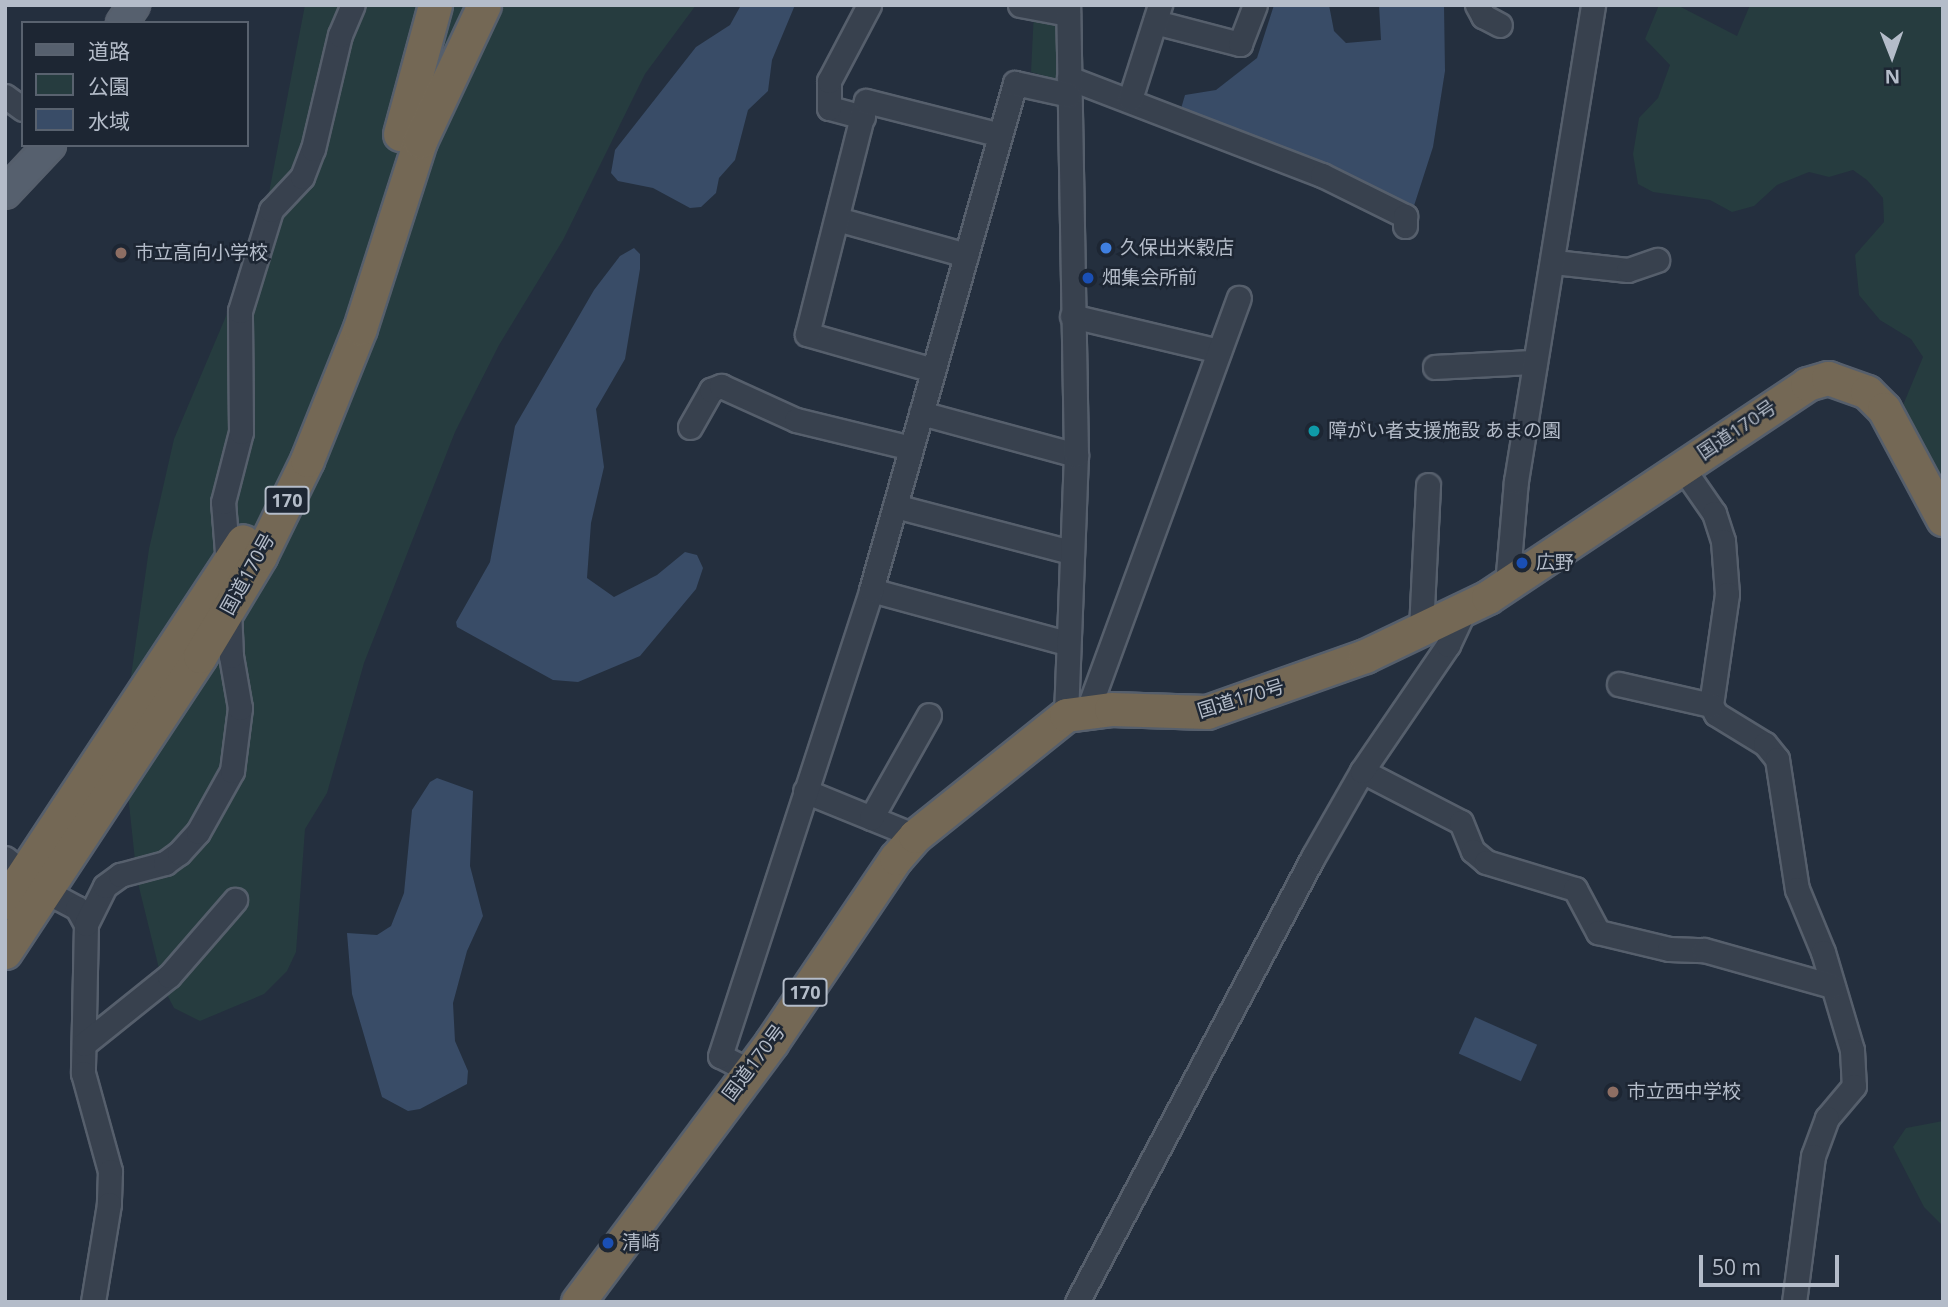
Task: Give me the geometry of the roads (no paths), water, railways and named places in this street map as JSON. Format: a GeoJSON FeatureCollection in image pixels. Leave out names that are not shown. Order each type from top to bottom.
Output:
{"type":"FeatureCollection","features":[{"type":"Feature","properties":{"kind":"highway"},"geometry":{"type":"LineString","coordinates":[[410,137],[435,5]]}},
{"type":"Feature","properties":{"kind":"highway","name":"国道170号"},"geometry":{"type":"LineString","coordinates":[[5,952],[25,874],[228,565],[286,452],[461,5]]}},
{"type":"Feature","properties":{"kind":"highway","name":"国道170号"},"geometry":{"type":"LineString","coordinates":[[5,902],[229,608],[307,460],[360,328],[410,137],[484,5]]}},
{"type":"Feature","properties":{"kind":"highway"},"geometry":{"type":"LineString","coordinates":[[410,137],[466,81],[510,5]]}},
{"type":"Feature","properties":{"kind":"highway","name":"国道170号"},"geometry":{"type":"LineString","coordinates":[[578,1302],[915,836],[1077,712],[1207,712],[1365,656],[1464,611],[1807,384],[1828,378],[1867,392],[1884,409],[1943,519]]}},
{"type":"Feature","properties":{"kind":"main road"},"geometry":{"type":"LineString","coordinates":[[123,21],[134,5]]}},
{"type":"Feature","properties":{"kind":"main road"},"geometry":{"type":"LineString","coordinates":[[5,192],[48,147]]}},
{"type":"Feature","properties":{"kind":"street"},"geometry":{"type":"LineString","coordinates":[[228,565],[223,502],[241,432],[240,311],[271,210],[302,177],[313,149],[340,35],[353,5]]}},
{"type":"Feature","properties":{"kind":"street"},"geometry":{"type":"LineString","coordinates":[[863,117],[829,108],[829,82],[869,5]]}},
{"type":"Feature","properties":{"kind":"street"},"geometry":{"type":"LineString","coordinates":[[1020,5],[1068,10],[1076,455],[1066,643],[1077,712]]}},
{"type":"Feature","properties":{"kind":"street"},"geometry":{"type":"LineString","coordinates":[[1130,99],[1157,14],[1240,44],[1255,5]]}},
{"type":"Feature","properties":{"kind":"street"},"geometry":{"type":"LineString","coordinates":[[1477,5],[1483,16],[1500,25]]}},
{"type":"Feature","properties":{"kind":"street"},"geometry":{"type":"LineString","coordinates":[[1507,585],[1516,481],[1554,262],[1593,5]]}},
{"type":"Feature","properties":{"kind":"street"},"geometry":{"type":"LineString","coordinates":[[748,1070],[720,1056],[871,590],[1015,83],[1069,86],[1130,99],[1354,189],[1405,216],[1405,226]]}},
{"type":"Feature","properties":{"kind":"street"},"geometry":{"type":"LineString","coordinates":[[5,96],[21,108]]}},
{"type":"Feature","properties":{"kind":"street"},"geometry":{"type":"LineString","coordinates":[[933,370],[807,334],[866,101],[1000,135]]}},
{"type":"Feature","properties":{"kind":"street"},"geometry":{"type":"LineString","coordinates":[[837,219],[966,255]]}},
{"type":"Feature","properties":{"kind":"street"},"geometry":{"type":"LineString","coordinates":[[1554,262],[1628,270],[1657,260]]}},
{"type":"Feature","properties":{"kind":"street"},"geometry":{"type":"LineString","coordinates":[[1077,712],[1239,298]]}},
{"type":"Feature","properties":{"kind":"street"},"geometry":{"type":"LineString","coordinates":[[1072,316],[1219,351]]}},
{"type":"Feature","properties":{"kind":"street"},"geometry":{"type":"LineString","coordinates":[[1435,367],[1535,362]]}},
{"type":"Feature","properties":{"kind":"street"},"geometry":{"type":"LineString","coordinates":[[690,427],[711,390],[721,386],[796,420],[911,448]]}},
{"type":"Feature","properties":{"kind":"street"},"geometry":{"type":"LineString","coordinates":[[921,413],[1076,455]]}},
{"type":"Feature","properties":{"kind":"street"},"geometry":{"type":"LineString","coordinates":[[1682,467],[1714,513],[1723,541],[1727,594],[1711,705],[1717,714],[1765,744],[1777,759],[1792,867],[1852,1051],[1854,1086],[1827,1118],[1813,1156],[1794,1302]]}},
{"type":"Feature","properties":{"kind":"street"},"geometry":{"type":"LineString","coordinates":[[1421,629],[1428,485]]}},
{"type":"Feature","properties":{"kind":"street"},"geometry":{"type":"LineString","coordinates":[[895,506],[1070,552]]}},
{"type":"Feature","properties":{"kind":"street"},"geometry":{"type":"LineString","coordinates":[[871,590],[1066,643]]}},
{"type":"Feature","properties":{"kind":"street"},"geometry":{"type":"LineString","coordinates":[[93,1302],[110,1204],[110,1171],[83,1073],[86,923],[105,886],[120,875],[165,863],[179,853],[198,832],[232,771],[240,708],[231,656],[229,608]]}},
{"type":"Feature","properties":{"kind":"street"},"geometry":{"type":"LineString","coordinates":[[1077,1302],[1204,1056],[1362,771],[1437,661],[1464,611]]}},
{"type":"Feature","properties":{"kind":"street"},"geometry":{"type":"LineString","coordinates":[[1619,684],[1711,705]]}},
{"type":"Feature","properties":{"kind":"street"},"geometry":{"type":"LineString","coordinates":[[871,818],[929,715]]}},
{"type":"Feature","properties":{"kind":"street"},"geometry":{"type":"LineString","coordinates":[[1362,771],[1461,822],[1473,851],[1486,862],[1576,889],[1598,932],[1669,949],[1704,950],[1832,986]]}},
{"type":"Feature","properties":{"kind":"street"},"geometry":{"type":"LineString","coordinates":[[805,791],[915,836]]}},
{"type":"Feature","properties":{"kind":"street"},"geometry":{"type":"LineString","coordinates":[[25,874],[77,908],[86,923]]}},
{"type":"Feature","properties":{"kind":"street"},"geometry":{"type":"LineString","coordinates":[[84,1044],[169,976],[235,900]]}},
{"type":"Feature","properties":{"kind":"water"},"geometry":{"type":"Polygon","coordinates":[[[741,5],[795,5],[772,60],[768,91],[748,110],[735,160],[719,178],[716,193],[701,207],[690,208],[653,188],[618,181],[611,173],[615,150],[696,47],[730,25],[741,5]]]}},
{"type":"Feature","properties":{"kind":"water"},"geometry":{"type":"Polygon","coordinates":[[[1274,5],[1329,5],[1334,31],[1346,43],[1381,40],[1379,5],[1444,5],[1445,71],[1433,147],[1412,212],[1180,112],[1185,95],[1216,90],[1257,58],[1274,5]]]}},
{"type":"Feature","properties":{"kind":"water"},"geometry":{"type":"Polygon","coordinates":[[[634,248],[640,254],[640,269],[625,359],[596,409],[604,467],[591,523],[587,578],[614,597],[657,575],[685,552],[697,555],[703,568],[696,589],[640,656],[578,682],[553,680],[457,627],[456,622],[490,562],[515,426],[594,290],[620,256],[634,248]]]}},
{"type":"Feature","properties":{"kind":"water"},"geometry":{"type":"Polygon","coordinates":[[[437,778],[473,791],[470,866],[483,916],[467,951],[453,1003],[455,1041],[468,1071],[467,1084],[420,1109],[408,1111],[382,1097],[352,994],[347,933],[377,935],[391,926],[404,893],[412,810],[430,782],[437,778]]]}},
{"type":"Feature","properties":{"kind":"water"},"geometry":{"type":"Polygon","coordinates":[[[1475,1017],[1537,1045],[1521,1081],[1459,1054],[1475,1017]]]}},
{"type":"Feature","properties":{"kind":"place","name":"久保出米穀店"},"geometry":{"type":"Point","coordinates":[1106,248]}},
{"type":"Feature","properties":{"kind":"place","name":"市立高向小学校"},"geometry":{"type":"Point","coordinates":[121,253]}},
{"type":"Feature","properties":{"kind":"place","name":"畑集会所前"},"geometry":{"type":"Point","coordinates":[1088,278]}},
{"type":"Feature","properties":{"kind":"place","name":"障がい者支援施設 あまの園"},"geometry":{"type":"Point","coordinates":[1314,431]}},
{"type":"Feature","properties":{"kind":"place","name":"広野"},"geometry":{"type":"Point","coordinates":[1522,563]}},
{"type":"Feature","properties":{"kind":"place","name":"市立西中学校"},"geometry":{"type":"Point","coordinates":[1613,1092]}},
{"type":"Feature","properties":{"kind":"place","name":"清崎"},"geometry":{"type":"Point","coordinates":[608,1243]}}]}
